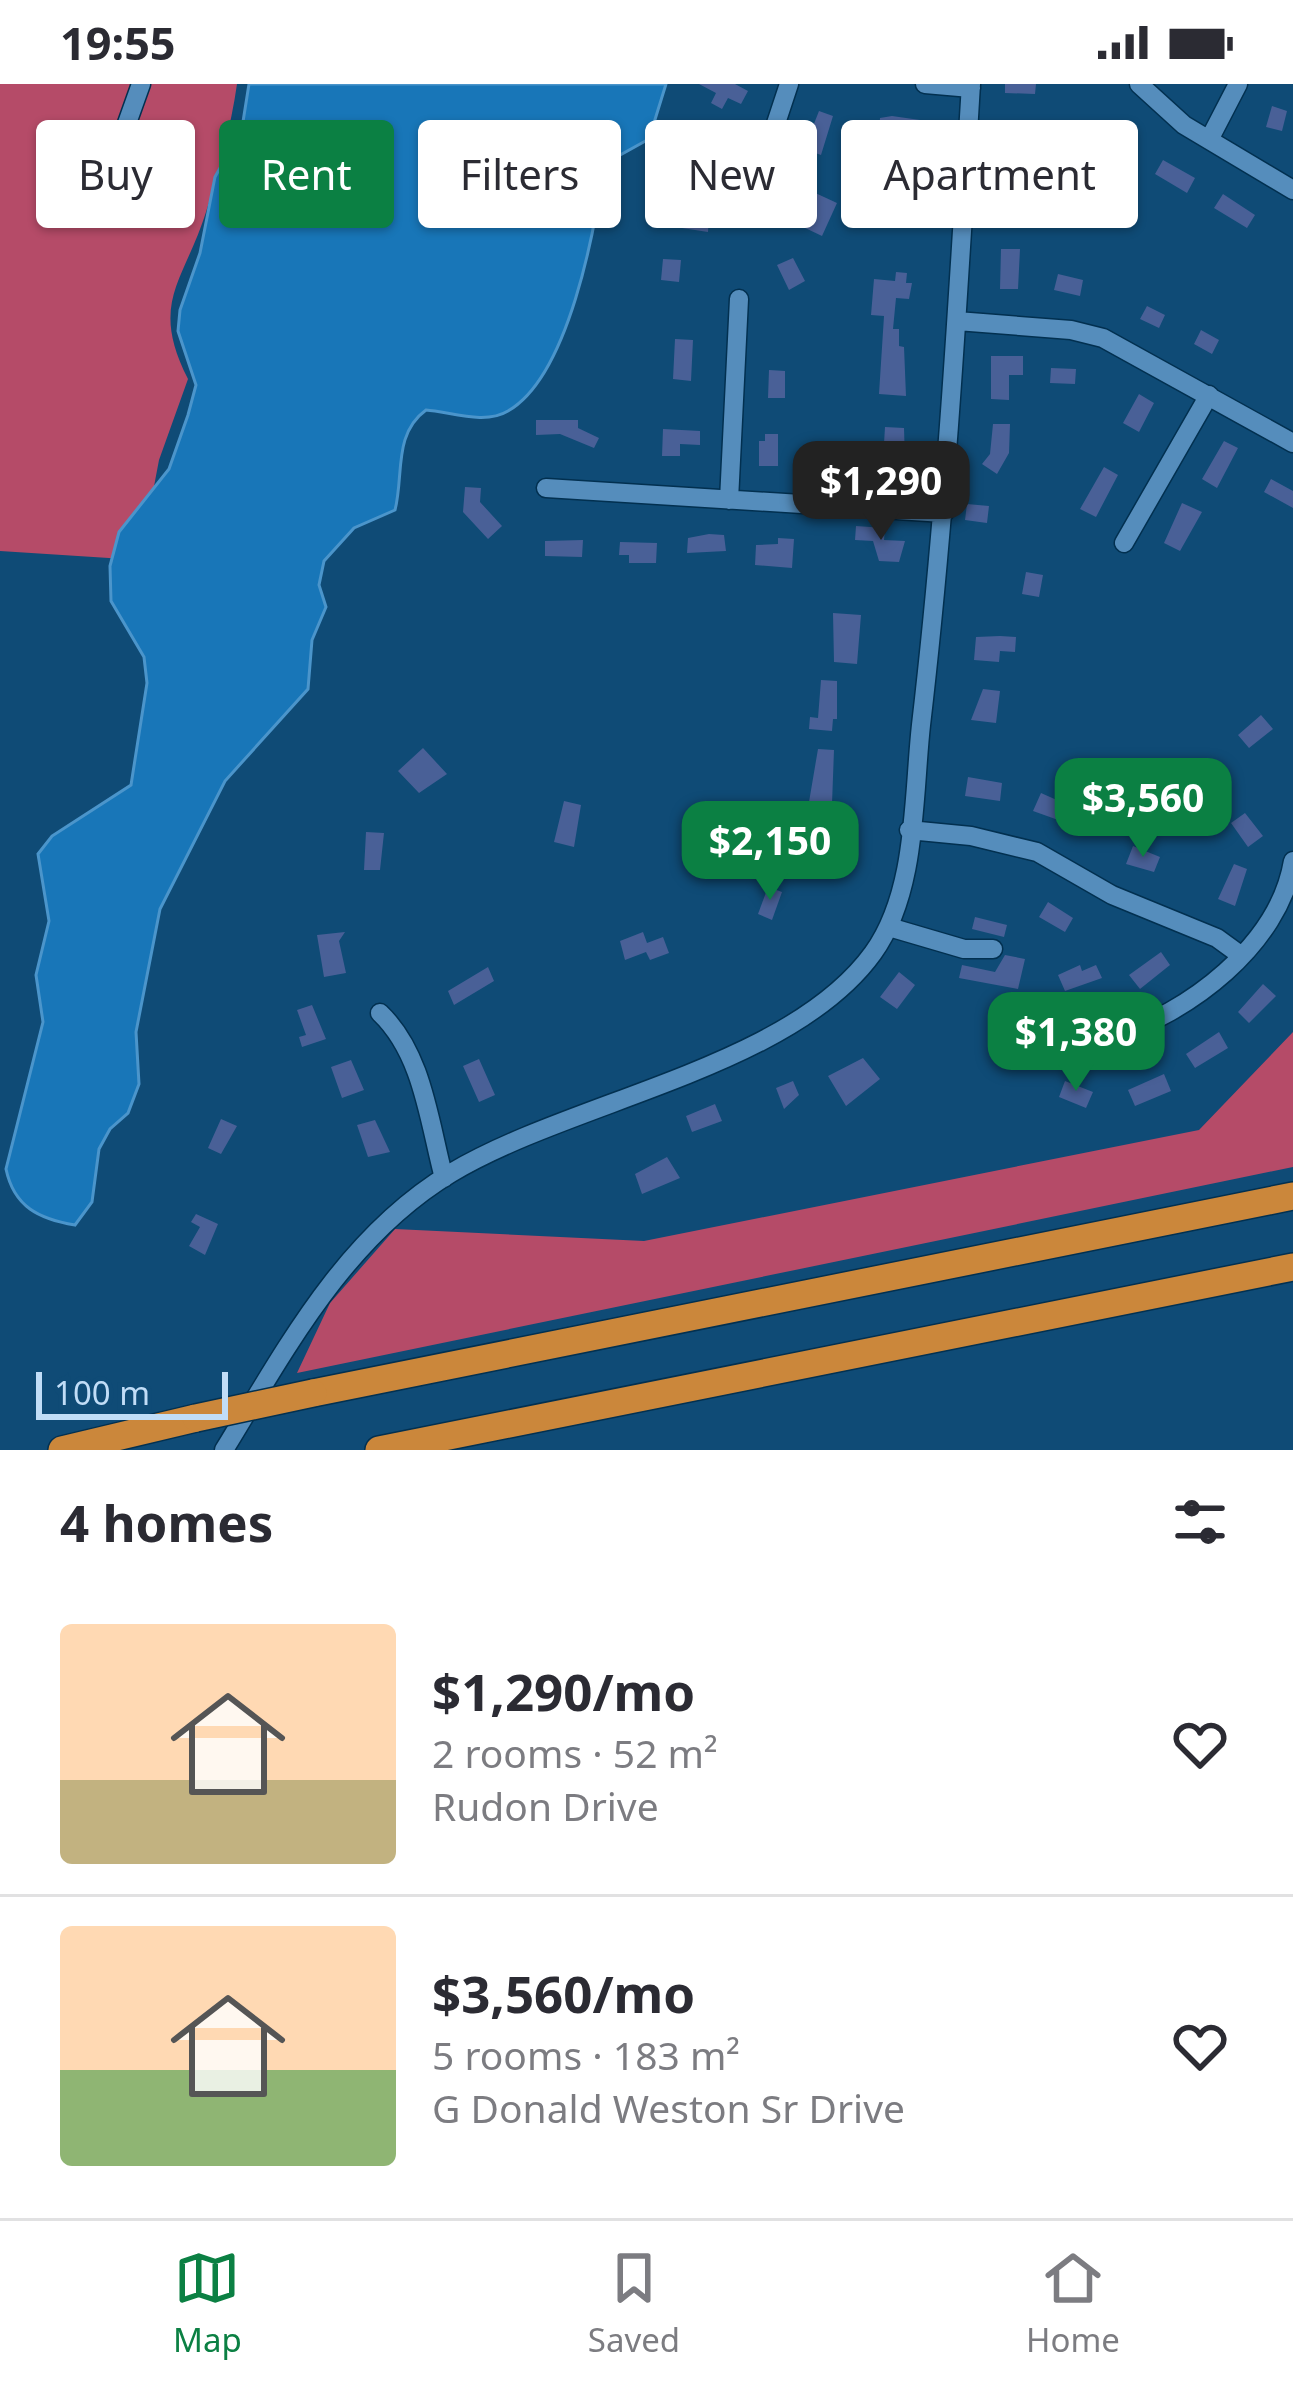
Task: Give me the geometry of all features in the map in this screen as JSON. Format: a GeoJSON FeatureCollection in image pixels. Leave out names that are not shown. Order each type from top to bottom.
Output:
{"type":"FeatureCollection","features":[{"type":"Feature","properties":{"kind":"highway"},"geometry":{"type":"LineString","coordinates":[[62,1450],[314,1393],[1293,1196]]}},
{"type":"Feature","properties":{"kind":"highway"},"geometry":{"type":"LineString","coordinates":[[379,1450],[1293,1267]]}},
{"type":"Feature","properties":{"kind":"street"},"geometry":{"type":"LineString","coordinates":[[128,120],[141,84]]}},
{"type":"Feature","properties":{"kind":"street"},"geometry":{"type":"LineString","coordinates":[[777,120],[789,84]]}},
{"type":"Feature","properties":{"kind":"street"},"geometry":{"type":"LineString","coordinates":[[224,1450],[347,1261],[397,1212],[501,1145],[806,1017],[851,980],[889,927],[909,830],[944,513],[971,86],[925,84]]}},
{"type":"Feature","properties":{"kind":"street"},"geometry":{"type":"LineString","coordinates":[[1138,84],[1209,140],[1293,190]]}},
{"type":"Feature","properties":{"kind":"street"},"geometry":{"type":"LineString","coordinates":[[1209,140],[1238,84]]}},
{"type":"Feature","properties":{"kind":"street"},"geometry":{"type":"LineString","coordinates":[[729,500],[739,298]]}},
{"type":"Feature","properties":{"kind":"street"},"geometry":{"type":"LineString","coordinates":[[957,321],[1071,330],[1103,338],[1293,443]]}},
{"type":"Feature","properties":{"kind":"street"},"geometry":{"type":"LineString","coordinates":[[1124,543],[1209,395]]}},
{"type":"Feature","properties":{"kind":"street"},"geometry":{"type":"LineString","coordinates":[[546,488],[944,513]]}},
{"type":"Feature","properties":{"kind":"street"},"geometry":{"type":"LineString","coordinates":[[909,830],[971,836],[1037,853],[1112,895],[1216,938],[1239,954]]}},
{"type":"Feature","properties":{"kind":"street"},"geometry":{"type":"LineString","coordinates":[[1112,1037],[1158,1023],[1189,1004],[1239,954],[1282,897],[1293,860]]}},
{"type":"Feature","properties":{"kind":"street"},"geometry":{"type":"LineString","coordinates":[[889,927],[964,949],[993,949]]}},
{"type":"Feature","properties":{"kind":"street"},"geometry":{"type":"LineString","coordinates":[[380,1013],[403,1035],[444,1178]]}},
{"type":"Feature","properties":{"kind":"shaded area"},"geometry":{"type":"Polygon","coordinates":[[[0,84],[237,84],[230,120],[219,120],[219,166],[211,196],[174,293],[171,330],[188,379],[159,460],[140,560],[0,551],[0,84]]]}},
{"type":"Feature","properties":{"kind":"shaded area"},"geometry":{"type":"Polygon","coordinates":[[[1293,1032],[1293,1167],[297,1373],[330,1303],[395,1229],[644,1241],[1199,1130],[1293,1032]]]}},
{"type":"Feature","properties":{"kind":"water"},"geometry":{"type":"Polygon","coordinates":[[[249,84],[666,84],[655,120],[645,120],[645,141],[621,155],[621,120],[418,120],[418,228],[593,228],[576,299],[547,367],[529,393],[508,411],[489,417],[426,410],[416,420],[404,443],[395,510],[354,528],[324,561],[319,585],[326,607],[312,640],[308,689],[225,781],[160,909],[136,1032],[139,1084],[128,1113],[110,1129],[99,1149],[92,1202],[75,1225],[30,1209],[15,1193],[6,1169],[43,1022],[36,975],[49,921],[38,854],[52,836],[131,785],[147,683],[144,657],[111,601],[110,566],[119,532],[169,469],[188,415],[196,385],[178,331],[180,310],[200,253],[215,177],[219,170],[219,228],[394,228],[394,120],[243,120],[249,84]]]}},
{"type":"Feature","properties":{"kind":"building"},"geometry":{"type":"Polygon","coordinates":[[[699,84],[735,84],[748,91],[741,104],[728,98],[722,109],[711,103],[716,93],[699,84]]]}},
{"type":"Feature","properties":{"kind":"building"},"geometry":{"type":"Polygon","coordinates":[[[1005,84],[1036,84],[1035,94],[1005,93],[1005,84]]]}},
{"type":"Feature","properties":{"kind":"building"},"geometry":{"type":"Polygon","coordinates":[[[1272,106],[1287,111],[1282,131],[1266,127],[1272,106]]]}},
{"type":"Feature","properties":{"kind":"building"},"geometry":{"type":"Polygon","coordinates":[[[819,111],[833,116],[821,155],[817,154],[819,111]]]}},
{"type":"Feature","properties":{"kind":"building"},"geometry":{"type":"Polygon","coordinates":[[[892,116],[920,120],[880,120],[892,116]]]}},
{"type":"Feature","properties":{"kind":"building"},"geometry":{"type":"Polygon","coordinates":[[[1163,160],[1195,178],[1187,193],[1155,174],[1163,160]]]}},
{"type":"Feature","properties":{"kind":"building"},"geometry":{"type":"Polygon","coordinates":[[[817,194],[837,203],[822,236],[805,228],[817,228],[817,194]]]}},
{"type":"Feature","properties":{"kind":"building"},"geometry":{"type":"Polygon","coordinates":[[[1223,194],[1255,215],[1247,228],[1214,208],[1223,194]]]}},
{"type":"Feature","properties":{"kind":"building"},"geometry":{"type":"Polygon","coordinates":[[[1001,249],[1020,249],[1018,289],[1000,289],[1001,249]]]}},
{"type":"Feature","properties":{"kind":"building"},"geometry":{"type":"Polygon","coordinates":[[[793,258],[805,281],[789,290],[777,265],[793,258]]]}},
{"type":"Feature","properties":{"kind":"building"},"geometry":{"type":"Polygon","coordinates":[[[663,259],[681,260],[679,282],[661,280],[663,259]]]}},
{"type":"Feature","properties":{"kind":"building"},"geometry":{"type":"Polygon","coordinates":[[[896,272],[907,273],[906,283],[912,283],[909,299],[896,298],[893,329],[899,329],[899,346],[904,347],[906,396],[879,394],[884,316],[871,315],[874,279],[895,281],[896,272]]]}},
{"type":"Feature","properties":{"kind":"building"},"geometry":{"type":"Polygon","coordinates":[[[1058,274],[1083,280],[1080,296],[1054,290],[1058,274]]]}},
{"type":"Feature","properties":{"kind":"building"},"geometry":{"type":"Polygon","coordinates":[[[1147,306],[1165,315],[1159,328],[1140,319],[1147,306]]]}},
{"type":"Feature","properties":{"kind":"building"},"geometry":{"type":"Polygon","coordinates":[[[1201,330],[1219,340],[1212,354],[1194,344],[1201,330]]]}},
{"type":"Feature","properties":{"kind":"building"},"geometry":{"type":"Polygon","coordinates":[[[675,339],[693,340],[691,381],[673,379],[675,339]]]}},
{"type":"Feature","properties":{"kind":"building"},"geometry":{"type":"Polygon","coordinates":[[[991,356],[1023,356],[1023,375],[1009,375],[1009,400],[991,399],[991,356]]]}},
{"type":"Feature","properties":{"kind":"building"},"geometry":{"type":"Polygon","coordinates":[[[1051,368],[1076,369],[1075,384],[1050,383],[1051,368]]]}},
{"type":"Feature","properties":{"kind":"building"},"geometry":{"type":"Polygon","coordinates":[[[769,370],[785,371],[785,398],[768,398],[769,370]]]}},
{"type":"Feature","properties":{"kind":"building"},"geometry":{"type":"Polygon","coordinates":[[[1139,394],[1154,403],[1139,432],[1123,423],[1139,394]]]}},
{"type":"Feature","properties":{"kind":"building"},"geometry":{"type":"Polygon","coordinates":[[[536,420],[578,420],[578,428],[599,438],[594,448],[560,434],[536,435],[536,420]]]}},
{"type":"Feature","properties":{"kind":"building"},"geometry":{"type":"Polygon","coordinates":[[[993,424],[1010,424],[1009,453],[997,474],[982,464],[990,454],[993,424]]]}},
{"type":"Feature","properties":{"kind":"building"},"geometry":{"type":"Polygon","coordinates":[[[885,427],[904,428],[905,461],[883,460],[885,427]]]}},
{"type":"Feature","properties":{"kind":"building"},"geometry":{"type":"Polygon","coordinates":[[[663,429],[700,431],[700,445],[680,444],[680,456],[662,456],[663,429]]]}},
{"type":"Feature","properties":{"kind":"building"},"geometry":{"type":"Polygon","coordinates":[[[765,434],[778,434],[778,466],[759,466],[759,441],[765,441],[765,434]]]}},
{"type":"Feature","properties":{"kind":"building"},"geometry":{"type":"Polygon","coordinates":[[[1224,441],[1238,448],[1217,488],[1202,479],[1224,441]]]}},
{"type":"Feature","properties":{"kind":"building"},"geometry":{"type":"Polygon","coordinates":[[[1104,467],[1118,475],[1096,517],[1080,509],[1104,467]]]}},
{"type":"Feature","properties":{"kind":"building"},"geometry":{"type":"Polygon","coordinates":[[[1271,479],[1293,491],[1293,508],[1264,492],[1271,479]]]}},
{"type":"Feature","properties":{"kind":"building"},"geometry":{"type":"Polygon","coordinates":[[[465,487],[481,488],[480,502],[502,526],[488,539],[463,512],[465,487]]]}},
{"type":"Feature","properties":{"kind":"building"},"geometry":{"type":"Polygon","coordinates":[[[1182,503],[1202,512],[1180,551],[1164,543],[1182,503]]]}},
{"type":"Feature","properties":{"kind":"building"},"geometry":{"type":"Polygon","coordinates":[[[967,504],[989,506],[987,523],[965,520],[967,504]]]}},
{"type":"Feature","properties":{"kind":"building"},"geometry":{"type":"Polygon","coordinates":[[[856,526],[885,528],[884,540],[905,541],[899,562],[879,561],[873,541],[855,540],[856,526]]]}},
{"type":"Feature","properties":{"kind":"building"},"geometry":{"type":"Polygon","coordinates":[[[724,535],[726,551],[687,553],[688,538],[724,535]]]}},
{"type":"Feature","properties":{"kind":"building"},"geometry":{"type":"Polygon","coordinates":[[[778,538],[794,539],[792,568],[755,565],[756,545],[778,544],[778,538]]]}},
{"type":"Feature","properties":{"kind":"building"},"geometry":{"type":"Polygon","coordinates":[[[583,540],[582,557],[545,556],[545,541],[583,540]]]}},
{"type":"Feature","properties":{"kind":"building"},"geometry":{"type":"Polygon","coordinates":[[[620,542],[657,543],[656,563],[629,563],[629,555],[619,555],[620,542]]]}},
{"type":"Feature","properties":{"kind":"building"},"geometry":{"type":"Polygon","coordinates":[[[1026,572],[1043,575],[1039,597],[1022,594],[1026,572]]]}},
{"type":"Feature","properties":{"kind":"building"},"geometry":{"type":"Polygon","coordinates":[[[833,613],[861,615],[857,664],[834,662],[833,613]]]}},
{"type":"Feature","properties":{"kind":"building"},"geometry":{"type":"Polygon","coordinates":[[[976,637],[1016,637],[1015,652],[1000,651],[999,662],[974,660],[976,637]]]}},
{"type":"Feature","properties":{"kind":"building"},"geometry":{"type":"Polygon","coordinates":[[[821,680],[837,681],[837,719],[833,719],[832,731],[809,729],[810,717],[818,718],[821,680]]]}},
{"type":"Feature","properties":{"kind":"building"},"geometry":{"type":"Polygon","coordinates":[[[983,689],[1000,691],[996,723],[971,720],[983,689]]]}},
{"type":"Feature","properties":{"kind":"building"},"geometry":{"type":"Polygon","coordinates":[[[1261,715],[1273,729],[1249,748],[1238,735],[1261,715]]]}},
{"type":"Feature","properties":{"kind":"building"},"geometry":{"type":"Polygon","coordinates":[[[423,748],[447,774],[419,793],[398,771],[423,748]]]}},
{"type":"Feature","properties":{"kind":"building"},"geometry":{"type":"Polygon","coordinates":[[[818,749],[834,750],[832,804],[809,802],[818,749]]]}},
{"type":"Feature","properties":{"kind":"building"},"geometry":{"type":"Polygon","coordinates":[[[968,777],[1002,783],[1000,801],[965,796],[968,777]]]}},
{"type":"Feature","properties":{"kind":"building"},"geometry":{"type":"Polygon","coordinates":[[[1041,793],[1068,805],[1061,821],[1033,811],[1041,793]]]}},
{"type":"Feature","properties":{"kind":"building"},"geometry":{"type":"Polygon","coordinates":[[[564,801],[581,805],[574,847],[554,842],[564,801]]]}},
{"type":"Feature","properties":{"kind":"building"},"geometry":{"type":"Polygon","coordinates":[[[1245,813],[1263,836],[1248,847],[1231,823],[1245,813]]]}},
{"type":"Feature","properties":{"kind":"building"},"geometry":{"type":"Polygon","coordinates":[[[804,821],[823,823],[817,876],[800,875],[802,844],[791,843],[792,833],[803,834],[804,821]]]}},
{"type":"Feature","properties":{"kind":"building"},"geometry":{"type":"Polygon","coordinates":[[[366,832],[384,833],[380,870],[364,870],[366,832]]]}},
{"type":"Feature","properties":{"kind":"building"},"geometry":{"type":"Polygon","coordinates":[[[1133,846],[1160,857],[1154,872],[1126,864],[1133,846]]]}},
{"type":"Feature","properties":{"kind":"building"},"geometry":{"type":"Polygon","coordinates":[[[1234,864],[1247,869],[1235,906],[1218,899],[1234,864]]]}},
{"type":"Feature","properties":{"kind":"building"},"geometry":{"type":"Polygon","coordinates":[[[768,887],[782,892],[772,920],[758,914],[768,887]]]}},
{"type":"Feature","properties":{"kind":"building"},"geometry":{"type":"Polygon","coordinates":[[[1048,902],[1073,918],[1065,932],[1039,917],[1048,902]]]}},
{"type":"Feature","properties":{"kind":"building"},"geometry":{"type":"Polygon","coordinates":[[[975,917],[1007,925],[1004,937],[972,929],[975,917]]]}},
{"type":"Feature","properties":{"kind":"building"},"geometry":{"type":"Polygon","coordinates":[[[345,932],[339,941],[346,973],[324,977],[317,935],[345,932]]]}},
{"type":"Feature","properties":{"kind":"building"},"geometry":{"type":"Polygon","coordinates":[[[643,932],[647,943],[663,937],[669,953],[650,960],[646,952],[625,960],[620,941],[643,932]]]}},
{"type":"Feature","properties":{"kind":"building"},"geometry":{"type":"Polygon","coordinates":[[[1161,952],[1170,965],[1140,989],[1129,975],[1161,952]]]}},
{"type":"Feature","properties":{"kind":"building"},"geometry":{"type":"Polygon","coordinates":[[[1005,955],[1025,959],[1018,989],[959,978],[962,965],[995,972],[1005,955]]]}},
{"type":"Feature","properties":{"kind":"building"},"geometry":{"type":"Polygon","coordinates":[[[1080,965],[1082,971],[1096,965],[1102,978],[1065,991],[1058,975],[1080,965]]]}},
{"type":"Feature","properties":{"kind":"building"},"geometry":{"type":"Polygon","coordinates":[[[488,967],[494,981],[454,1005],[448,991],[488,967]]]}},
{"type":"Feature","properties":{"kind":"building"},"geometry":{"type":"Polygon","coordinates":[[[899,972],[915,985],[897,1009],[880,997],[899,972]]]}},
{"type":"Feature","properties":{"kind":"building"},"geometry":{"type":"Polygon","coordinates":[[[1263,984],[1276,996],[1249,1023],[1238,1012],[1263,984]]]}},
{"type":"Feature","properties":{"kind":"building"},"geometry":{"type":"Polygon","coordinates":[[[312,1005],[326,1039],[302,1047],[299,1037],[306,1035],[297,1010],[312,1005]]]}},
{"type":"Feature","properties":{"kind":"building"},"geometry":{"type":"Polygon","coordinates":[[[1219,1032],[1228,1048],[1195,1068],[1186,1054],[1219,1032]]]}},
{"type":"Feature","properties":{"kind":"building"},"geometry":{"type":"Polygon","coordinates":[[[863,1058],[880,1079],[846,1106],[828,1076],[863,1058]]]}},
{"type":"Feature","properties":{"kind":"building"},"geometry":{"type":"Polygon","coordinates":[[[479,1059],[495,1095],[479,1102],[463,1066],[479,1059]]]}},
{"type":"Feature","properties":{"kind":"building"},"geometry":{"type":"Polygon","coordinates":[[[351,1060],[364,1090],[342,1098],[331,1067],[351,1060]]]}},
{"type":"Feature","properties":{"kind":"building"},"geometry":{"type":"Polygon","coordinates":[[[1164,1074],[1171,1091],[1135,1106],[1128,1090],[1164,1074]]]}},
{"type":"Feature","properties":{"kind":"building"},"geometry":{"type":"Polygon","coordinates":[[[793,1081],[799,1095],[784,1109],[776,1088],[793,1081]]]}},
{"type":"Feature","properties":{"kind":"building"},"geometry":{"type":"Polygon","coordinates":[[[1065,1081],[1093,1092],[1086,1108],[1059,1097],[1065,1081]]]}},
{"type":"Feature","properties":{"kind":"building"},"geometry":{"type":"Polygon","coordinates":[[[715,1104],[722,1121],[692,1132],[686,1116],[715,1104]]]}},
{"type":"Feature","properties":{"kind":"building"},"geometry":{"type":"Polygon","coordinates":[[[221,1119],[237,1126],[221,1154],[208,1148],[221,1119]]]}},
{"type":"Feature","properties":{"kind":"building"},"geometry":{"type":"Polygon","coordinates":[[[375,1120],[390,1152],[368,1157],[357,1125],[375,1120]]]}},
{"type":"Feature","properties":{"kind":"building"},"geometry":{"type":"Polygon","coordinates":[[[667,1157],[680,1178],[642,1194],[635,1174],[667,1157]]]}},
{"type":"Feature","properties":{"kind":"building"},"geometry":{"type":"Polygon","coordinates":[[[196,1214],[218,1224],[205,1255],[189,1246],[200,1227],[191,1222],[196,1214]]]}}]}
